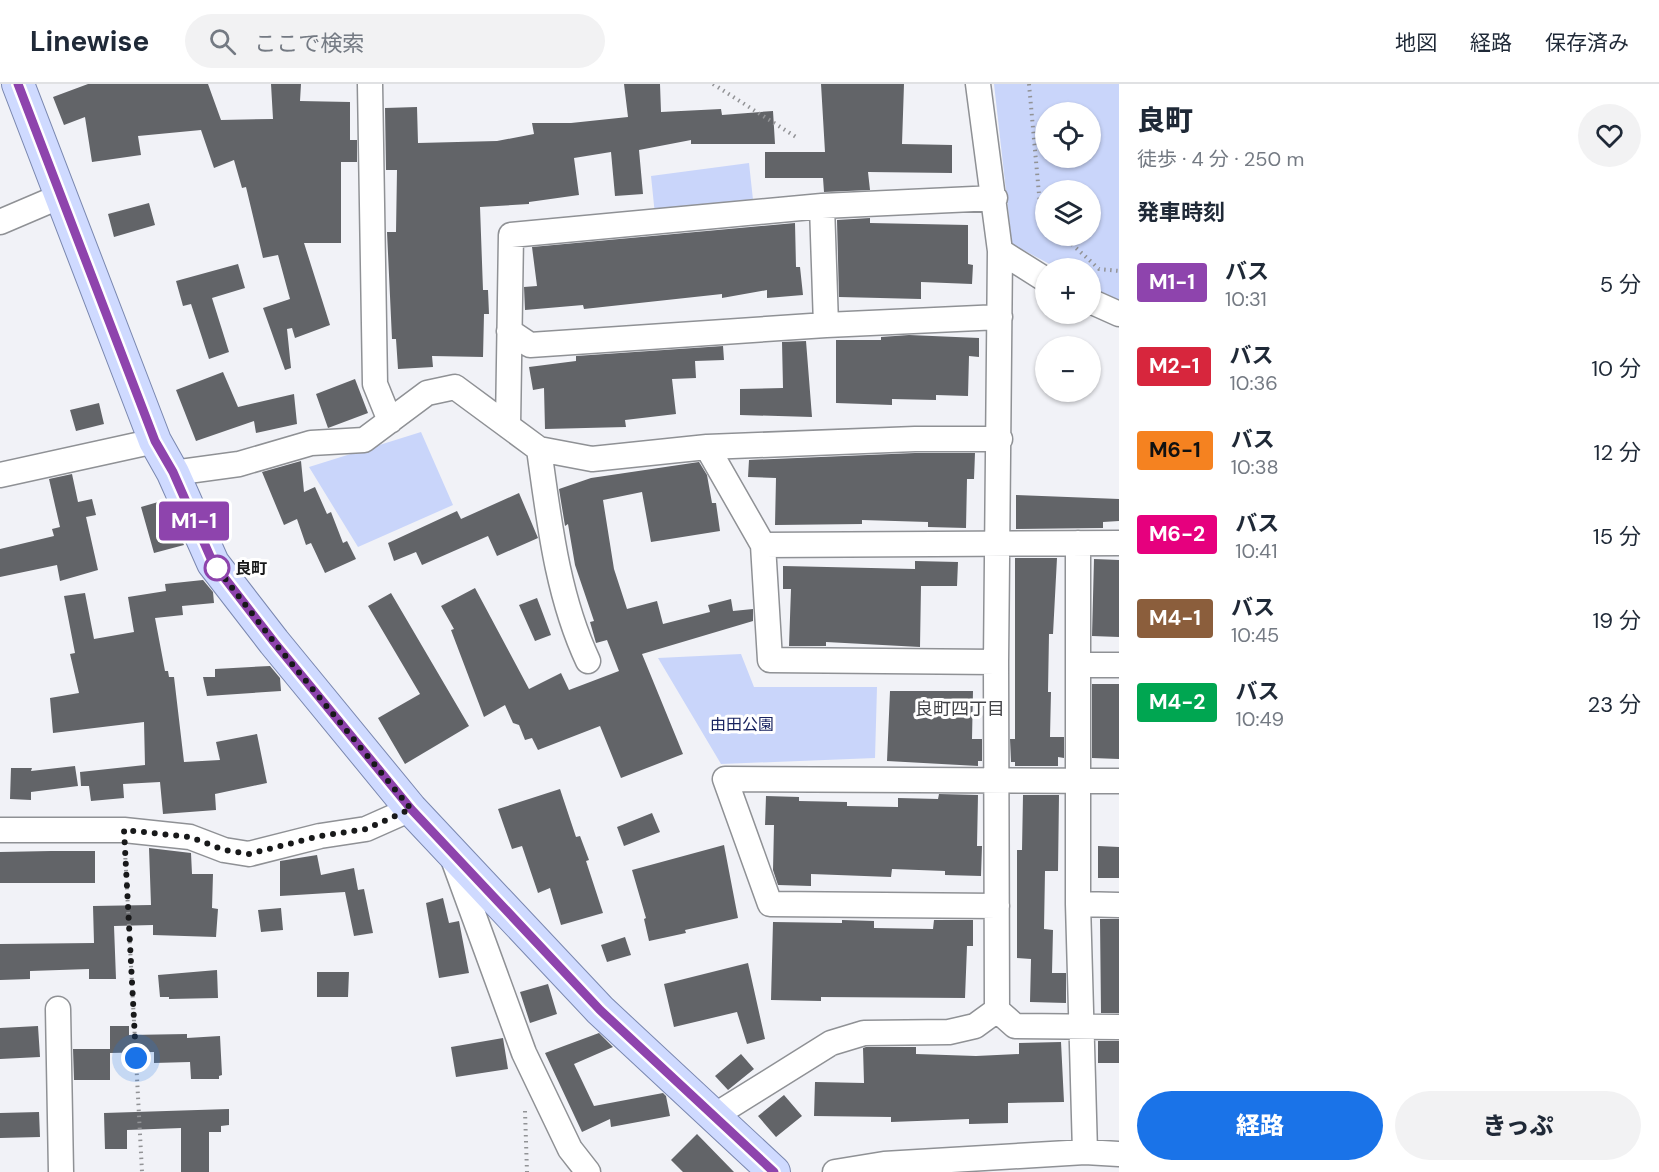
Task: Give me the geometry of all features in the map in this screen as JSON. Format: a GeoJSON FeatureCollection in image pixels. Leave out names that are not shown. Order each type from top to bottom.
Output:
{"type":"FeatureCollection","features":[{"type":"Feature","properties":{"kind":"main road"},"geometry":{"type":"LineString","coordinates":[[18,84],[155,441],[173,472],[213,563],[274,642],[411,809],[600,1010],[774,1172]]}},
{"type":"Feature","properties":{"kind":"street"},"geometry":{"type":"LineString","coordinates":[[370,84],[375,384],[390,422]]}},
{"type":"Feature","properties":{"kind":"street"},"geometry":{"type":"LineString","coordinates":[[978,84],[995,198],[1000,251],[999,543],[996,662],[997,1010],[1015,1026],[1119,1027]]}},
{"type":"Feature","properties":{"kind":"street"},"geometry":{"type":"LineString","coordinates":[[0,222],[61,196]]}},
{"type":"Feature","properties":{"kind":"street"},"geometry":{"type":"LineString","coordinates":[[508,426],[511,235],[822,206],[995,198]]}},
{"type":"Feature","properties":{"kind":"street"},"geometry":{"type":"LineString","coordinates":[[822,206],[826,325]]}},
{"type":"Feature","properties":{"kind":"street"},"geometry":{"type":"LineString","coordinates":[[1000,251],[1035,272]]}},
{"type":"Feature","properties":{"kind":"street"},"geometry":{"type":"LineString","coordinates":[[1101,306],[1119,314]]}},
{"type":"Feature","properties":{"kind":"street"},"geometry":{"type":"LineString","coordinates":[[508,370],[520,350],[531,345],[826,325],[1000,317]]}},
{"type":"Feature","properties":{"kind":"street"},"geometry":{"type":"LineString","coordinates":[[509,330],[531,345]]}},
{"type":"Feature","properties":{"kind":"street"},"geometry":{"type":"LineString","coordinates":[[173,472],[239,464],[311,443],[364,440],[427,393],[455,387],[539,449],[592,459],[706,447],[915,439],[1000,439]]}},
{"type":"Feature","properties":{"kind":"street"},"geometry":{"type":"LineString","coordinates":[[0,475],[155,441]]}},
{"type":"Feature","properties":{"kind":"street"},"geometry":{"type":"LineString","coordinates":[[706,447],[763,545],[770,660],[996,662]]}},
{"type":"Feature","properties":{"kind":"street"},"geometry":{"type":"LineString","coordinates":[[539,449],[551,533],[575,634],[588,661]]}},
{"type":"Feature","properties":{"kind":"street"},"geometry":{"type":"LineString","coordinates":[[1078,543],[1078,904],[1085,1152]]}},
{"type":"Feature","properties":{"kind":"street"},"geometry":{"type":"LineString","coordinates":[[763,545],[1119,543]]}},
{"type":"Feature","properties":{"kind":"street"},"geometry":{"type":"LineString","coordinates":[[1078,664],[1119,665]]}},
{"type":"Feature","properties":{"kind":"street"},"geometry":{"type":"LineString","coordinates":[[997,906],[770,904],[725,779],[1119,781]]}},
{"type":"Feature","properties":{"kind":"street"},"geometry":{"type":"LineString","coordinates":[[0,830],[124,830],[190,837],[224,850],[249,854],[320,836],[366,829],[411,809]]}},
{"type":"Feature","properties":{"kind":"street"},"geometry":{"type":"LineString","coordinates":[[450,851],[524,1053],[570,1149],[588,1172]]}},
{"type":"Feature","properties":{"kind":"street"},"geometry":{"type":"LineString","coordinates":[[1078,904],[1119,905]]}},
{"type":"Feature","properties":{"kind":"street"},"geometry":{"type":"LineString","coordinates":[[58,1009],[61,1172]]}},
{"type":"Feature","properties":{"kind":"street"},"geometry":{"type":"LineString","coordinates":[[714,1116],[831,1043],[864,1033],[950,1032],[975,1026],[997,1010]]}},
{"type":"Feature","properties":{"kind":"street"},"geometry":{"type":"LineString","coordinates":[[835,1172],[884,1164],[1085,1152],[1119,1154]]}},
{"type":"Feature","properties":{"kind":"path"},"geometry":{"type":"LineString","coordinates":[[714,84],[796,137]]}},
{"type":"Feature","properties":{"kind":"path"},"geometry":{"type":"LineString","coordinates":[[1029,84],[1038,180]]}},
{"type":"Feature","properties":{"kind":"path"},"geometry":{"type":"LineString","coordinates":[[1074,246],[1099,269],[1119,271]]}},
{"type":"Feature","properties":{"kind":"path"},"geometry":{"type":"LineString","coordinates":[[124,830],[142,1172]]}},
{"type":"Feature","properties":{"kind":"green space"},"geometry":{"type":"Polygon","coordinates":[[[994,84],[1119,84],[1119,301],[1101,292],[1101,258],[1038,258],[1012,244],[994,84]]]}},
{"type":"Feature","properties":{"kind":"green space"},"geometry":{"type":"Polygon","coordinates":[[[749,163],[754,209],[655,215],[651,176],[749,163]]]}},
{"type":"Feature","properties":{"kind":"green space"},"geometry":{"type":"Polygon","coordinates":[[[421,432],[453,505],[358,547],[309,467],[421,432]]]}},
{"type":"Feature","properties":{"kind":"green space","name":"由田公園"},"geometry":{"type":"Polygon","coordinates":[[[741,654],[754,687],[877,687],[875,758],[721,764],[658,658],[741,654]]]}},
{"type":"Feature","properties":{"kind":"building"},"geometry":{"type":"Polygon","coordinates":[[[88,84],[208,84],[221,120],[273,119],[271,84],[301,84],[300,101],[350,102],[350,140],[357,140],[357,162],[341,162],[341,243],[304,243],[330,325],[295,338],[292,328],[287,329],[291,368],[285,370],[263,308],[290,299],[278,255],[263,258],[246,187],[242,188],[234,160],[214,168],[201,130],[138,136],[141,155],[92,162],[85,117],[64,125],[53,97],[88,84]]]}},
{"type":"Feature","properties":{"kind":"building"},"geometry":{"type":"Polygon","coordinates":[[[624,84],[660,84],[661,112],[721,109],[722,115],[773,111],[775,144],[691,144],[691,140],[639,150],[643,194],[615,196],[611,152],[574,158],[579,195],[529,202],[529,204],[480,207],[483,290],[488,290],[489,314],[484,314],[483,357],[432,356],[433,367],[398,369],[396,339],[392,339],[387,232],[396,232],[397,170],[386,170],[385,108],[417,107],[418,143],[497,141],[534,134],[532,123],[571,123],[628,117],[624,84]]]}},
{"type":"Feature","properties":{"kind":"building"},"geometry":{"type":"Polygon","coordinates":[[[821,84],[904,84],[902,144],[952,145],[952,173],[868,172],[870,190],[824,192],[823,178],[765,178],[765,152],[825,152],[821,84]]]}},
{"type":"Feature","properties":{"kind":"building"},"geometry":{"type":"Polygon","coordinates":[[[149,203],[155,225],[114,237],[108,214],[149,203]]]}},
{"type":"Feature","properties":{"kind":"building"},"geometry":{"type":"Polygon","coordinates":[[[870,218],[870,223],[968,225],[968,264],[973,265],[972,284],[921,282],[921,299],[839,297],[837,220],[870,218]]]}},
{"type":"Feature","properties":{"kind":"building"},"geometry":{"type":"Polygon","coordinates":[[[795,223],[796,267],[800,267],[803,295],[767,298],[767,290],[722,298],[722,294],[584,309],[583,305],[525,310],[524,287],[537,286],[532,247],[795,223]]]}},
{"type":"Feature","properties":{"kind":"building"},"geometry":{"type":"Polygon","coordinates":[[[238,264],[245,288],[212,298],[229,352],[209,359],[191,304],[183,306],[176,281],[238,264]]]}},
{"type":"Feature","properties":{"kind":"building"},"geometry":{"type":"Polygon","coordinates":[[[909,335],[979,338],[979,357],[969,356],[968,396],[936,395],[936,400],[892,399],[892,405],[836,403],[836,340],[881,340],[881,337],[909,335]]]}},
{"type":"Feature","properties":{"kind":"building"},"geometry":{"type":"Polygon","coordinates":[[[806,341],[812,417],[740,415],[740,389],[783,388],[782,342],[806,341]]]}},
{"type":"Feature","properties":{"kind":"building"},"geometry":{"type":"Polygon","coordinates":[[[723,346],[724,360],[695,361],[696,378],[672,379],[676,414],[625,420],[626,427],[545,429],[544,388],[533,390],[529,367],[576,361],[576,356],[723,346]]]}},
{"type":"Feature","properties":{"kind":"building"},"geometry":{"type":"Polygon","coordinates":[[[223,372],[238,407],[294,394],[297,424],[256,433],[254,421],[196,441],[176,390],[223,372]]]}},
{"type":"Feature","properties":{"kind":"building"},"geometry":{"type":"Polygon","coordinates":[[[355,379],[368,413],[328,428],[316,394],[355,379]]]}},
{"type":"Feature","properties":{"kind":"building"},"geometry":{"type":"Polygon","coordinates":[[[99,403],[104,424],[76,431],[70,410],[99,403]]]}},
{"type":"Feature","properties":{"kind":"building"},"geometry":{"type":"Polygon","coordinates":[[[915,453],[975,453],[974,479],[967,479],[966,528],[928,527],[928,522],[862,520],[862,524],[775,525],[776,478],[748,477],[749,460],[915,453]]]}},
{"type":"Feature","properties":{"kind":"building"},"geometry":{"type":"Polygon","coordinates":[[[301,461],[304,492],[315,487],[327,514],[331,512],[343,543],[347,541],[356,559],[325,573],[311,543],[306,545],[297,519],[284,525],[262,472],[301,461]]]}},
{"type":"Feature","properties":{"kind":"building"},"geometry":{"type":"Polygon","coordinates":[[[699,462],[707,475],[712,503],[716,503],[720,531],[651,542],[642,492],[603,500],[614,569],[627,609],[657,601],[663,624],[710,612],[708,605],[731,599],[733,611],[753,609],[753,621],[642,654],[683,754],[621,778],[600,726],[538,750],[532,738],[525,740],[519,725],[513,723],[505,705],[484,717],[451,630],[454,629],[441,606],[475,588],[529,689],[561,673],[569,690],[619,671],[607,640],[596,643],[590,622],[594,621],[575,565],[559,489],[591,478],[699,462]]]}},
{"type":"Feature","properties":{"kind":"building"},"geometry":{"type":"Polygon","coordinates":[[[72,474],[78,502],[92,499],[96,515],[86,517],[98,570],[60,581],[57,565],[0,577],[0,549],[54,536],[52,529],[60,527],[49,479],[72,474]]]}},
{"type":"Feature","properties":{"kind":"building"},"geometry":{"type":"Polygon","coordinates":[[[519,493],[538,538],[497,556],[488,536],[422,565],[416,552],[394,561],[388,543],[457,511],[461,519],[519,493]]]}},
{"type":"Feature","properties":{"kind":"building"},"geometry":{"type":"Polygon","coordinates":[[[1016,495],[1119,499],[1119,521],[1103,522],[1103,528],[1016,529],[1016,495]]]}},
{"type":"Feature","properties":{"kind":"building"},"geometry":{"type":"Polygon","coordinates":[[[165,500],[184,545],[154,553],[141,507],[165,500]]]}},
{"type":"Feature","properties":{"kind":"building"},"geometry":{"type":"Polygon","coordinates":[[[1015,558],[1057,558],[1053,634],[1049,634],[1048,692],[1051,692],[1050,737],[1064,737],[1064,758],[1058,757],[1058,766],[1015,766],[1015,762],[1011,762],[1010,739],[1015,739],[1015,558]]]}},
{"type":"Feature","properties":{"kind":"building"},"geometry":{"type":"Polygon","coordinates":[[[1094,559],[1119,560],[1119,637],[1092,636],[1094,559]]]}},
{"type":"Feature","properties":{"kind":"building"},"geometry":{"type":"Polygon","coordinates":[[[915,561],[958,562],[957,586],[921,586],[920,647],[826,642],[826,646],[789,646],[791,589],[783,589],[783,566],[915,569],[915,561]]]}},
{"type":"Feature","properties":{"kind":"building"},"geometry":{"type":"Polygon","coordinates":[[[203,580],[213,592],[214,603],[182,606],[183,615],[155,618],[165,671],[168,671],[169,677],[174,677],[184,762],[220,760],[216,742],[257,734],[267,783],[215,794],[216,810],[163,814],[160,782],[123,784],[124,798],[91,801],[89,786],[81,786],[80,772],[145,765],[144,722],[53,733],[50,698],[79,693],[70,654],[75,653],[64,596],[85,593],[94,639],[134,632],[128,597],[166,591],[165,584],[203,580]]]}},
{"type":"Feature","properties":{"kind":"building"},"geometry":{"type":"Polygon","coordinates":[[[391,593],[469,726],[405,764],[378,718],[420,694],[368,606],[391,593]]]}},
{"type":"Feature","properties":{"kind":"building"},"geometry":{"type":"Polygon","coordinates":[[[537,598],[551,635],[535,641],[519,605],[537,598]]]}},
{"type":"Feature","properties":{"kind":"building"},"geometry":{"type":"Polygon","coordinates":[[[270,666],[280,678],[281,691],[207,696],[203,677],[215,677],[215,669],[270,666]]]}},
{"type":"Feature","properties":{"kind":"building"},"geometry":{"type":"Polygon","coordinates":[[[1092,684],[1119,684],[1119,759],[1092,758],[1092,684]]]}},
{"type":"Feature","properties":{"kind":"building"},"geometry":{"type":"Polygon","coordinates":[[[890,691],[973,691],[972,739],[982,739],[982,761],[978,761],[978,766],[887,761],[890,691]]]}},
{"type":"Feature","properties":{"kind":"building"},"geometry":{"type":"Polygon","coordinates":[[[75,766],[78,786],[31,792],[31,800],[10,799],[11,768],[32,768],[31,771],[75,766]]]}},
{"type":"Feature","properties":{"kind":"building"},"geometry":{"type":"Polygon","coordinates":[[[560,789],[576,837],[580,836],[589,860],[586,861],[603,913],[561,925],[550,888],[538,893],[522,846],[512,849],[498,809],[560,789]]]}},
{"type":"Feature","properties":{"kind":"building"},"geometry":{"type":"Polygon","coordinates":[[[939,794],[978,795],[977,846],[982,846],[981,876],[945,875],[945,871],[892,869],[891,877],[811,874],[811,886],[778,885],[773,870],[774,825],[765,825],[766,796],[799,797],[799,801],[847,802],[847,806],[898,807],[898,798],[938,799],[939,794]]]}},
{"type":"Feature","properties":{"kind":"building"},"geometry":{"type":"Polygon","coordinates":[[[1023,795],[1059,795],[1058,871],[1045,871],[1044,929],[1053,930],[1052,973],[1066,973],[1066,1003],[1030,1002],[1031,959],[1017,958],[1017,850],[1022,850],[1023,795]]]}},
{"type":"Feature","properties":{"kind":"building"},"geometry":{"type":"Polygon","coordinates":[[[652,813],[660,832],[624,846],[617,827],[652,813]]]}},
{"type":"Feature","properties":{"kind":"building"},"geometry":{"type":"Polygon","coordinates":[[[724,845],[738,918],[649,941],[644,919],[646,918],[632,870],[724,845]]]}},
{"type":"Feature","properties":{"kind":"building"},"geometry":{"type":"Polygon","coordinates":[[[1098,846],[1119,847],[1119,878],[1098,878],[1098,846]]]}},
{"type":"Feature","properties":{"kind":"building"},"geometry":{"type":"Polygon","coordinates":[[[149,848],[191,853],[192,874],[213,874],[212,908],[218,909],[216,937],[153,935],[153,925],[114,926],[116,979],[89,979],[89,969],[30,971],[30,979],[0,980],[0,944],[94,943],[93,906],[151,905],[149,848]]]}},
{"type":"Feature","properties":{"kind":"building"},"geometry":{"type":"Polygon","coordinates":[[[95,851],[95,883],[0,883],[0,852],[95,851]]]}},
{"type":"Feature","properties":{"kind":"building"},"geometry":{"type":"Polygon","coordinates":[[[317,855],[321,875],[354,868],[358,890],[364,889],[373,933],[354,936],[345,892],[280,896],[280,861],[317,855]]]}},
{"type":"Feature","properties":{"kind":"building"},"geometry":{"type":"Polygon","coordinates":[[[443,898],[449,923],[459,921],[469,973],[439,978],[426,903],[443,898]]]}},
{"type":"Feature","properties":{"kind":"building"},"geometry":{"type":"Polygon","coordinates":[[[281,908],[283,930],[261,932],[258,910],[281,908]]]}},
{"type":"Feature","properties":{"kind":"building"},"geometry":{"type":"Polygon","coordinates":[[[1100,919],[1119,919],[1119,1013],[1101,1013],[1100,919]]]}},
{"type":"Feature","properties":{"kind":"building"},"geometry":{"type":"Polygon","coordinates":[[[842,920],[874,921],[874,928],[933,929],[934,920],[973,920],[973,946],[967,946],[965,998],[821,997],[821,1001],[771,1000],[773,922],[842,923],[842,920]]]}},
{"type":"Feature","properties":{"kind":"building"},"geometry":{"type":"Polygon","coordinates":[[[625,937],[631,955],[607,962],[601,945],[625,937]]]}},
{"type":"Feature","properties":{"kind":"building"},"geometry":{"type":"Polygon","coordinates":[[[748,963],[765,1039],[747,1044],[737,1012],[674,1027],[664,984],[748,963]]]}},
{"type":"Feature","properties":{"kind":"building"},"geometry":{"type":"Polygon","coordinates":[[[217,970],[218,998],[169,999],[169,997],[160,997],[158,975],[217,970]]]}},
{"type":"Feature","properties":{"kind":"building"},"geometry":{"type":"Polygon","coordinates":[[[317,972],[349,972],[348,997],[317,997],[317,972]]]}},
{"type":"Feature","properties":{"kind":"building"},"geometry":{"type":"Polygon","coordinates":[[[548,984],[557,1014],[530,1023],[520,992],[548,984]]]}},
{"type":"Feature","properties":{"kind":"building"},"geometry":{"type":"Polygon","coordinates":[[[38,1026],[40,1057],[0,1059],[0,1028],[38,1026]]]}},
{"type":"Feature","properties":{"kind":"building"},"geometry":{"type":"Polygon","coordinates":[[[110,1026],[129,1026],[129,1035],[187,1034],[187,1038],[220,1036],[222,1075],[219,1079],[191,1079],[190,1062],[154,1063],[154,1052],[110,1053],[110,1026]]]}},
{"type":"Feature","properties":{"kind":"building"},"geometry":{"type":"Polygon","coordinates":[[[599,1033],[613,1047],[574,1064],[594,1106],[663,1093],[666,1096],[670,1116],[611,1127],[610,1119],[582,1132],[545,1053],[599,1033]]]}},
{"type":"Feature","properties":{"kind":"building"},"geometry":{"type":"Polygon","coordinates":[[[503,1038],[508,1069],[456,1077],[451,1047],[503,1038]]]}},
{"type":"Feature","properties":{"kind":"building"},"geometry":{"type":"Polygon","coordinates":[[[1098,1041],[1119,1041],[1119,1063],[1098,1063],[1098,1041]]]}},
{"type":"Feature","properties":{"kind":"building"},"geometry":{"type":"Polygon","coordinates":[[[1061,1042],[1064,1102],[1008,1103],[1008,1123],[969,1124],[969,1119],[891,1122],[891,1117],[814,1116],[815,1082],[864,1083],[863,1048],[866,1047],[916,1047],[916,1054],[976,1056],[1019,1054],[1019,1043],[1061,1042]]]}},
{"type":"Feature","properties":{"kind":"building"},"geometry":{"type":"Polygon","coordinates":[[[73,1049],[110,1049],[110,1080],[74,1080],[73,1049]]]}},
{"type":"Feature","properties":{"kind":"building"},"geometry":{"type":"Polygon","coordinates":[[[741,1054],[754,1069],[728,1090],[715,1076],[741,1054]]]}},
{"type":"Feature","properties":{"kind":"building"},"geometry":{"type":"Polygon","coordinates":[[[784,1095],[802,1116],[776,1137],[758,1116],[784,1095]]]}},
{"type":"Feature","properties":{"kind":"building"},"geometry":{"type":"Polygon","coordinates":[[[229,1109],[229,1125],[221,1126],[221,1132],[209,1132],[209,1172],[181,1172],[181,1128],[127,1130],[127,1149],[105,1149],[104,1113],[229,1109]]]}},
{"type":"Feature","properties":{"kind":"building"},"geometry":{"type":"Polygon","coordinates":[[[39,1112],[40,1137],[0,1138],[0,1113],[39,1112]]]}},
{"type":"Feature","properties":{"kind":"building"},"geometry":{"type":"Polygon","coordinates":[[[697,1134],[734,1172],[683,1172],[671,1160],[697,1134]]]}},
{"type":"Feature","properties":{"kind":"bus line","name":"M1-1"},"geometry":{"type":"LineString","coordinates":[[18,84],[155,441],[173,472],[213,563],[274,642],[411,809],[600,1010],[774,1172]]}},
{"type":"Feature","properties":{"kind":"place","name":"良町"},"geometry":{"type":"Point","coordinates":[217,568]}},
{"type":"Feature","properties":{"kind":"district","name":"良町四丁目"},"geometry":{"type":"Point","coordinates":[960,709]}},
{"type":"Feature","properties":{"kind":"route"},"geometry":{"type":"LineString","coordinates":[[136,1058],[124,830],[190,837],[224,850],[249,854],[320,836],[366,829],[411,809],[274,642],[213,563],[217,568]]}}]}
